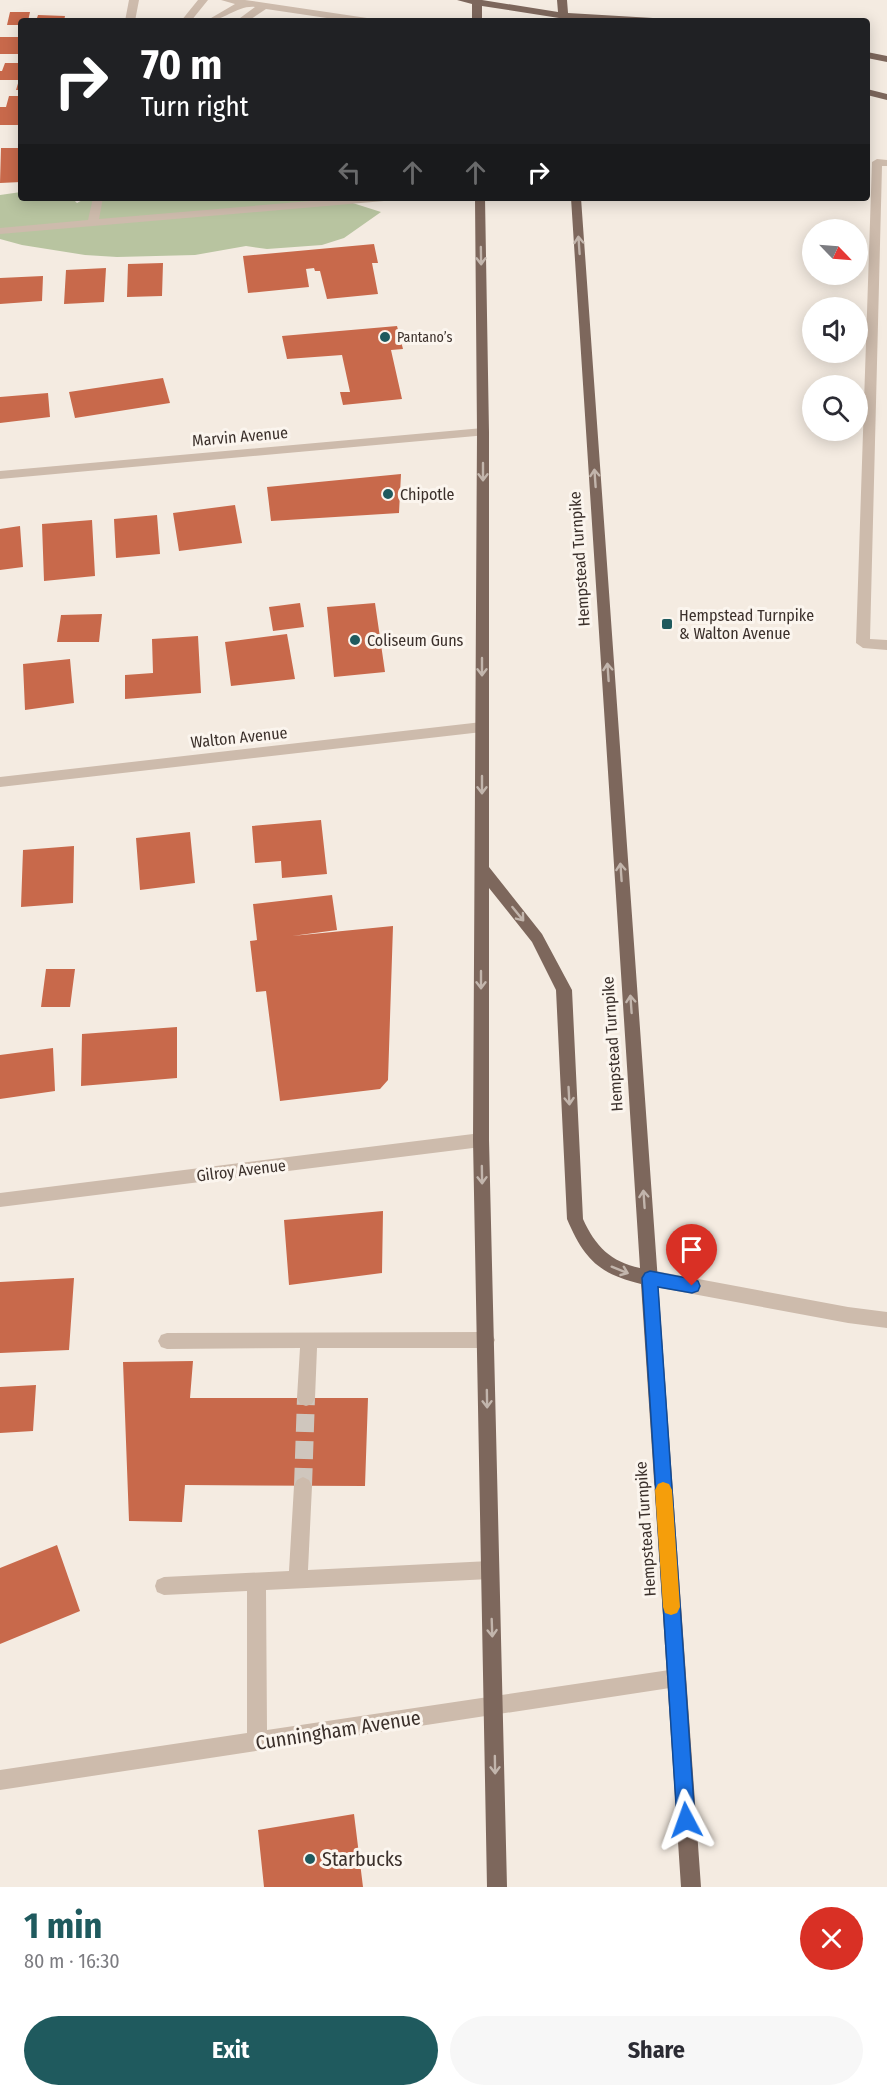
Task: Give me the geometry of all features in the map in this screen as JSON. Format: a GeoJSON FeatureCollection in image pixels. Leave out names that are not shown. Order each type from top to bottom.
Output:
{"type":"FeatureCollection","features":[{"type":"Feature","properties":{"kind":"main road"},"geometry":{"type":"LineString","coordinates":[[462,0],[559,18]]}},
{"type":"Feature","properties":{"kind":"main road"},"geometry":{"type":"LineString","coordinates":[[562,0],[564,18]]}},
{"type":"Feature","properties":{"kind":"main road"},"geometry":{"type":"LineString","coordinates":[[477,1],[477,18]]}},
{"type":"Feature","properties":{"kind":"main road"},"geometry":{"type":"LineString","coordinates":[[870,56],[887,59]]}},
{"type":"Feature","properties":{"kind":"main road"},"geometry":{"type":"LineString","coordinates":[[870,93],[887,97]]}},
{"type":"Feature","properties":{"kind":"main road"},"geometry":{"type":"LineString","coordinates":[[480,201],[483,432],[481,1140],[497,1887]]}},
{"type":"Feature","properties":{"kind":"main road","name":"Hempstead Turnpike"},"geometry":{"type":"LineString","coordinates":[[576,201],[691,1887]]}},
{"type":"Feature","properties":{"kind":"main road"},"geometry":{"type":"LineString","coordinates":[[482,869],[537,938],[564,990],[575,1219],[583,1240],[600,1260],[621,1272],[650,1278]]}},
{"type":"Feature","properties":{"kind":"street"},"geometry":{"type":"LineString","coordinates":[[131,18],[134,0]]}},
{"type":"Feature","properties":{"kind":"street"},"geometry":{"type":"LineString","coordinates":[[188,18],[203,0]]}},
{"type":"Feature","properties":{"kind":"street"},"geometry":{"type":"LineString","coordinates":[[226,0],[346,18]]}},
{"type":"Feature","properties":{"kind":"street"},"geometry":{"type":"LineString","coordinates":[[217,18],[245,3]]}},
{"type":"Feature","properties":{"kind":"street"},"geometry":{"type":"LineString","coordinates":[[246,18],[264,6]]}},
{"type":"Feature","properties":{"kind":"street"},"geometry":{"type":"LineString","coordinates":[[887,163],[877,162],[863,643],[887,645]]}},
{"type":"Feature","properties":{"kind":"street"},"geometry":{"type":"LineString","coordinates":[[93,223],[97,201]]}},
{"type":"Feature","properties":{"kind":"street"},"geometry":{"type":"LineString","coordinates":[[0,231],[337,201]]}},
{"type":"Feature","properties":{"kind":"street","name":"Marvin Avenue"},"geometry":{"type":"LineString","coordinates":[[0,475],[483,432]]}},
{"type":"Feature","properties":{"kind":"street","name":"Walton Avenue"},"geometry":{"type":"LineString","coordinates":[[0,782],[482,726]]}},
{"type":"Feature","properties":{"kind":"street","name":"Gilroy Avenue"},"geometry":{"type":"LineString","coordinates":[[0,1200],[481,1140]]}},
{"type":"Feature","properties":{"kind":"street"},"geometry":{"type":"LineString","coordinates":[[650,1278],[887,1320]]}},
{"type":"Feature","properties":{"kind":"street"},"geometry":{"type":"LineString","coordinates":[[167,1341],[486,1340]]}},
{"type":"Feature","properties":{"kind":"street"},"geometry":{"type":"LineString","coordinates":[[306,1398],[309,1341]]}},
{"type":"Feature","properties":{"kind":"street"},"geometry":{"type":"LineString","coordinates":[[298,1580],[303,1486]]}},
{"type":"Feature","properties":{"kind":"street"},"geometry":{"type":"LineString","coordinates":[[164,1586],[490,1570]]}},
{"type":"Feature","properties":{"kind":"street"},"geometry":{"type":"LineString","coordinates":[[257,1582],[255,1629],[257,1742]]}},
{"type":"Feature","properties":{"kind":"street","name":"Cunningham Avenue"},"geometry":{"type":"LineString","coordinates":[[0,1780],[676,1679]]}},
{"type":"Feature","properties":{"kind":"green space"},"geometry":{"type":"Polygon","coordinates":[[[18,192],[18,201],[75,201],[77,203],[81,201],[346,201],[381,212],[344,238],[322,245],[267,249],[246,246],[195,255],[117,257],[85,255],[22,245],[0,239],[0,195],[18,192]]]}},
{"type":"Feature","properties":{"kind":"building"},"geometry":{"type":"Polygon","coordinates":[[[10,12],[30,12],[29,18],[18,18],[18,25],[7,25],[10,12]]]}},
{"type":"Feature","properties":{"kind":"building"},"geometry":{"type":"Polygon","coordinates":[[[38,15],[65,16],[65,18],[37,18],[38,15]]]}},
{"type":"Feature","properties":{"kind":"building"},"geometry":{"type":"Polygon","coordinates":[[[0,37],[18,37],[18,54],[0,54],[0,37]]]}},
{"type":"Feature","properties":{"kind":"building"},"geometry":{"type":"Polygon","coordinates":[[[5,63],[18,63],[18,80],[0,80],[0,71],[5,63]]]}},
{"type":"Feature","properties":{"kind":"building"},"geometry":{"type":"Polygon","coordinates":[[[9,96],[18,96],[18,125],[0,125],[0,107],[6,107],[9,96]]]}},
{"type":"Feature","properties":{"kind":"building"},"geometry":{"type":"Polygon","coordinates":[[[1,148],[18,148],[18,182],[0,183],[1,148]]]}},
{"type":"Feature","properties":{"kind":"building"},"geometry":{"type":"Polygon","coordinates":[[[374,244],[378,263],[372,263],[378,294],[327,299],[320,271],[315,271],[314,268],[306,269],[309,287],[248,293],[243,256],[374,244]]]}},
{"type":"Feature","properties":{"kind":"building"},"geometry":{"type":"Polygon","coordinates":[[[163,263],[162,296],[127,297],[128,264],[163,263]]]}},
{"type":"Feature","properties":{"kind":"building"},"geometry":{"type":"Polygon","coordinates":[[[106,268],[104,302],[64,304],[66,270],[106,268]]]}},
{"type":"Feature","properties":{"kind":"building"},"geometry":{"type":"Polygon","coordinates":[[[43,276],[42,301],[0,304],[0,278],[43,276]]]}},
{"type":"Feature","properties":{"kind":"building"},"geometry":{"type":"Polygon","coordinates":[[[397,326],[403,349],[391,350],[402,399],[343,405],[340,392],[350,392],[342,355],[287,359],[282,336],[397,326]]]}},
{"type":"Feature","properties":{"kind":"building"},"geometry":{"type":"Polygon","coordinates":[[[163,378],[170,403],[75,418],[69,392],[163,378]]]}},
{"type":"Feature","properties":{"kind":"building"},"geometry":{"type":"Polygon","coordinates":[[[48,393],[50,417],[0,423],[0,397],[48,393]]]}},
{"type":"Feature","properties":{"kind":"building"},"geometry":{"type":"Polygon","coordinates":[[[401,474],[399,513],[271,521],[267,487],[401,474]]]}},
{"type":"Feature","properties":{"kind":"building"},"geometry":{"type":"Polygon","coordinates":[[[235,505],[242,543],[179,551],[173,513],[235,505]]]}},
{"type":"Feature","properties":{"kind":"building"},"geometry":{"type":"Polygon","coordinates":[[[157,515],[160,554],[116,558],[114,519],[157,515]]]}},
{"type":"Feature","properties":{"kind":"building"},"geometry":{"type":"Polygon","coordinates":[[[92,520],[95,576],[44,581],[42,524],[92,520]]]}},
{"type":"Feature","properties":{"kind":"building"},"geometry":{"type":"Polygon","coordinates":[[[20,526],[23,567],[0,570],[0,529],[20,526]]]}},
{"type":"Feature","properties":{"kind":"building"},"geometry":{"type":"Polygon","coordinates":[[[300,603],[304,627],[273,631],[269,607],[300,603]]]}},
{"type":"Feature","properties":{"kind":"building","name":"Coliseum Guns"},"geometry":{"type":"Polygon","coordinates":[[[375,603],[385,672],[334,677],[327,607],[375,603]]]}},
{"type":"Feature","properties":{"kind":"building"},"geometry":{"type":"Polygon","coordinates":[[[102,614],[99,642],[57,642],[61,615],[102,614]]]}},
{"type":"Feature","properties":{"kind":"building"},"geometry":{"type":"Polygon","coordinates":[[[287,634],[295,679],[231,686],[225,642],[287,634]]]}},
{"type":"Feature","properties":{"kind":"building"},"geometry":{"type":"Polygon","coordinates":[[[198,636],[201,693],[125,699],[125,675],[153,673],[152,639],[198,636]]]}},
{"type":"Feature","properties":{"kind":"building"},"geometry":{"type":"Polygon","coordinates":[[[70,659],[74,703],[25,710],[23,664],[70,659]]]}},
{"type":"Feature","properties":{"kind":"building"},"geometry":{"type":"Polygon","coordinates":[[[321,820],[327,874],[282,878],[281,861],[255,863],[252,826],[321,820]]]}},
{"type":"Feature","properties":{"kind":"building"},"geometry":{"type":"Polygon","coordinates":[[[190,832],[195,883],[140,890],[136,838],[190,832]]]}},
{"type":"Feature","properties":{"kind":"building"},"geometry":{"type":"Polygon","coordinates":[[[74,846],[73,903],[21,907],[23,850],[74,846]]]}},
{"type":"Feature","properties":{"kind":"building"},"geometry":{"type":"Polygon","coordinates":[[[332,895],[337,930],[292,936],[393,926],[388,1080],[380,1089],[280,1101],[266,991],[256,992],[250,941],[257,940],[253,904],[332,895]]]}},
{"type":"Feature","properties":{"kind":"building"},"geometry":{"type":"Polygon","coordinates":[[[46,969],[75,969],[70,1007],[41,1007],[46,969]]]}},
{"type":"Feature","properties":{"kind":"building"},"geometry":{"type":"Polygon","coordinates":[[[177,1027],[177,1078],[81,1086],[82,1034],[177,1027]]]}},
{"type":"Feature","properties":{"kind":"building"},"geometry":{"type":"Polygon","coordinates":[[[53,1048],[55,1091],[0,1099],[0,1055],[53,1048]]]}},
{"type":"Feature","properties":{"kind":"building"},"geometry":{"type":"Polygon","coordinates":[[[383,1211],[382,1273],[289,1285],[284,1220],[383,1211]]]}},
{"type":"Feature","properties":{"kind":"building"},"geometry":{"type":"Polygon","coordinates":[[[74,1278],[69,1350],[0,1353],[0,1282],[74,1278]]]}},
{"type":"Feature","properties":{"kind":"building"},"geometry":{"type":"Polygon","coordinates":[[[193,1361],[190,1398],[368,1398],[365,1486],[185,1485],[182,1522],[129,1521],[123,1362],[193,1361]]]}},
{"type":"Feature","properties":{"kind":"building"},"geometry":{"type":"Polygon","coordinates":[[[36,1385],[33,1431],[0,1433],[0,1387],[36,1385]]]}},
{"type":"Feature","properties":{"kind":"building"},"geometry":{"type":"Polygon","coordinates":[[[57,1545],[80,1611],[0,1644],[0,1568],[57,1545]]]}},
{"type":"Feature","properties":{"kind":"building","name":"Starbucks"},"geometry":{"type":"Polygon","coordinates":[[[354,1814],[363,1887],[264,1887],[258,1830],[354,1814]]]}},
{"type":"Feature","properties":{"kind":"tunnel"},"geometry":{"type":"LineString","coordinates":[[303,1486],[306,1398]]}},
{"type":"Feature","properties":{"kind":"slow traffic"},"geometry":{"type":"LineString","coordinates":[[663,1490],[671,1607]]}},
{"type":"Feature","properties":{"kind":"place","name":"Pantano’s"},"geometry":{"type":"Point","coordinates":[385,337]}},
{"type":"Feature","properties":{"kind":"place","name":"Chipotle"},"geometry":{"type":"Point","coordinates":[388,494]}},
{"type":"Feature","properties":{"kind":"place","name":"Hempstead Turnpike & Walton Avenue"},"geometry":{"type":"Point","coordinates":[667,624]}},
{"type":"Feature","properties":{"kind":"place","name":"Coliseum Guns"},"geometry":{"type":"Point","coordinates":[355,640]}},
{"type":"Feature","properties":{"kind":"place","name":"Starbucks"},"geometry":{"type":"Point","coordinates":[310,1859]}},
{"type":"Feature","properties":{"kind":"route"},"geometry":{"type":"LineString","coordinates":[[686,1820],[650,1278],[692,1286]]}}]}
